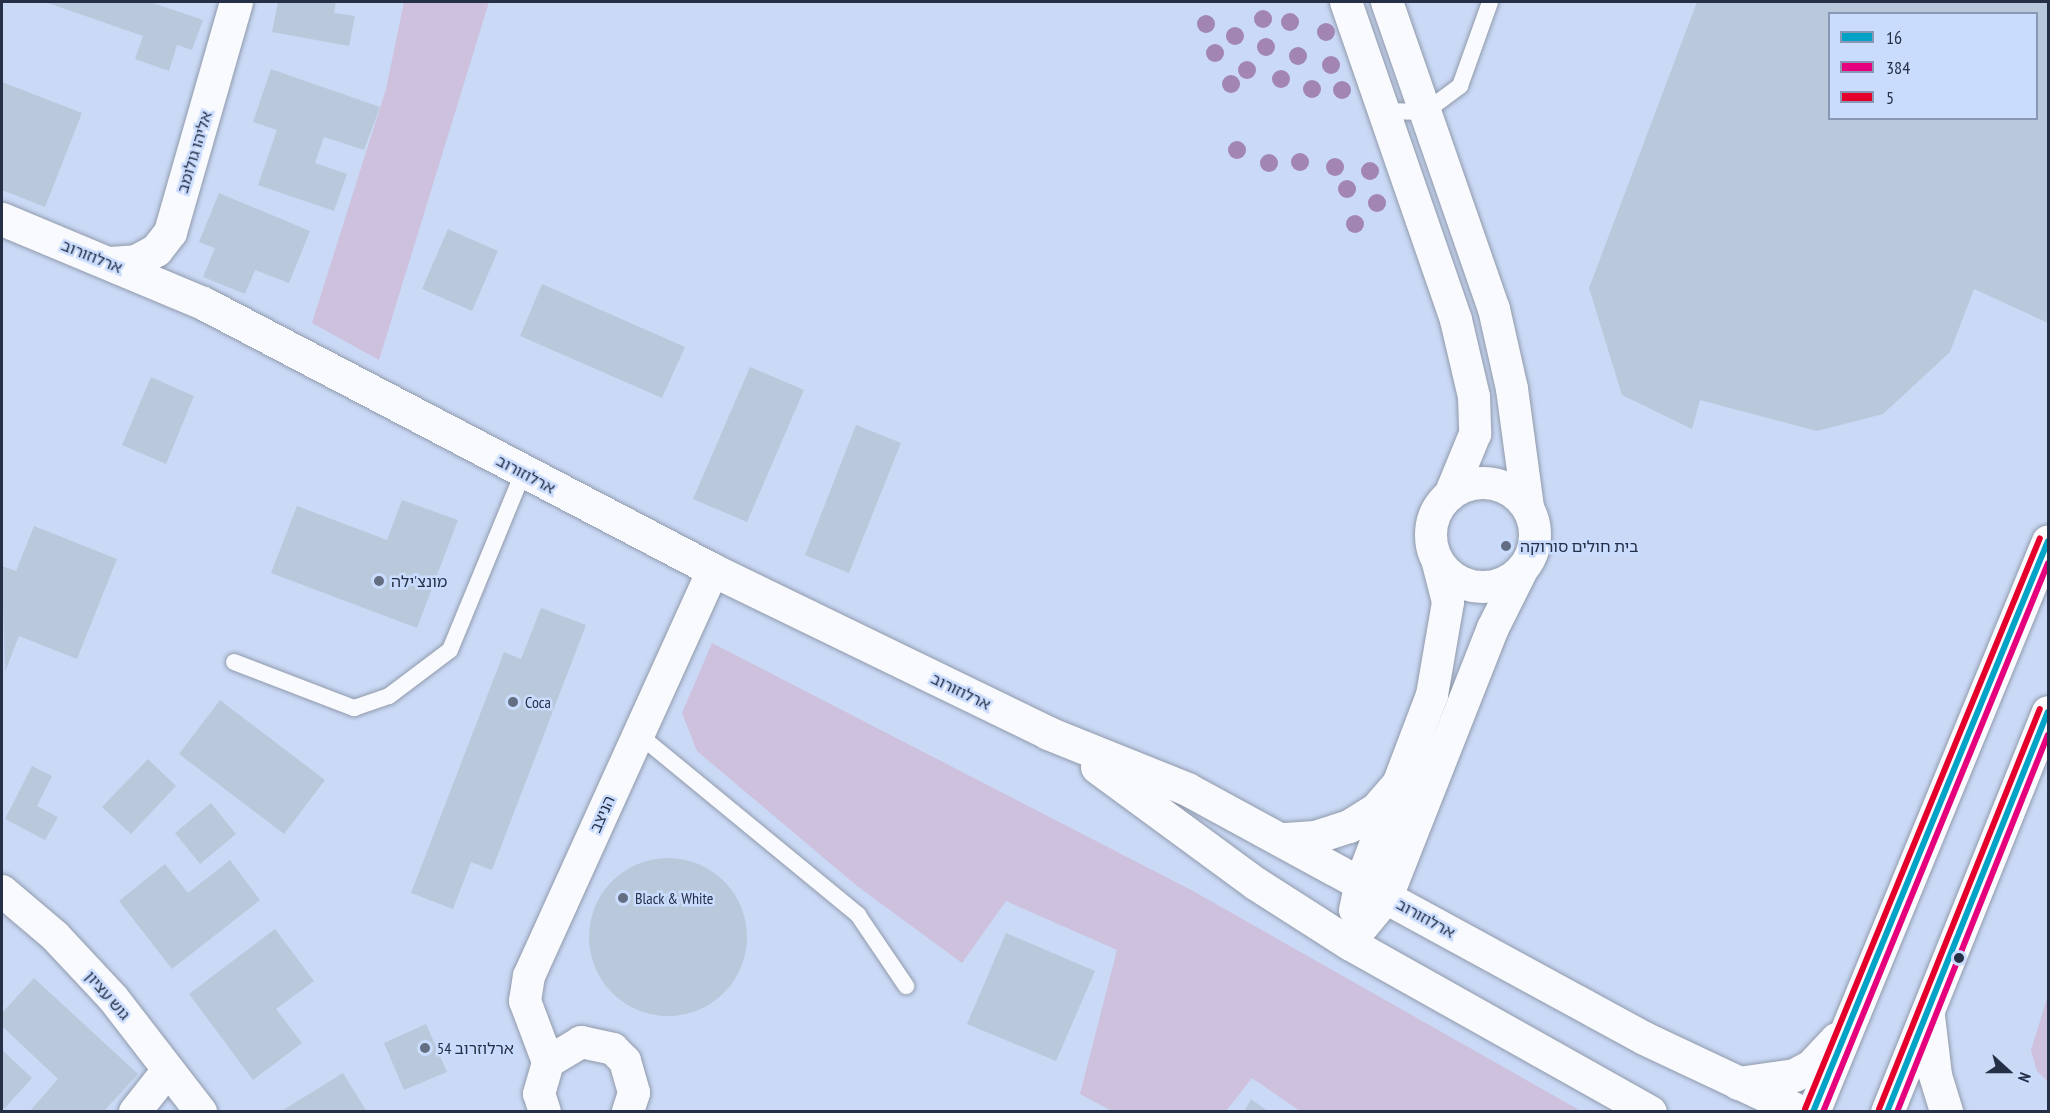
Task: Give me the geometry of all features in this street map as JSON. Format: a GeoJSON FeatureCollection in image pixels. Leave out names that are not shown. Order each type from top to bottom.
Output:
{"type":"FeatureCollection","features":[{"type":"Feature","properties":{"kind":"street","name":"אליהו גולומב"},"geometry":{"type":"LineString","coordinates":[[109,263],[136,261],[156,250],[170,232],[236,2]]}},
{"type":"Feature","properties":{"kind":"street"},"geometry":{"type":"LineString","coordinates":[[1346,2],[1456,320],[1474,397],[1475,434],[1450,495],[1430,528],[1448,602],[1445,641],[1432,695],[1401,780],[1374,889]]}},
{"type":"Feature","properties":{"kind":"street"},"geometry":{"type":"LineString","coordinates":[[1349,943],[1493,628],[1535,543],[1512,389],[1494,309],[1387,2]]}},
{"type":"Feature","properties":{"kind":"street","name":"ארלוזורוב"},"geometry":{"type":"LineString","coordinates":[[2,219],[203,303],[523,473],[713,570],[1048,733],[1187,789],[1285,839],[1736,1083],[1801,1112]]}},
{"type":"Feature","properties":{"kind":"street"},"geometry":{"type":"LineString","coordinates":[[170,232],[175,272],[203,303]]}},
{"type":"Feature","properties":{"kind":"street"},"geometry":{"type":"LineString","coordinates":[[1450,495],[1484,482],[1516,494],[1528,508]]}},
{"type":"Feature","properties":{"kind":"street"},"geometry":{"type":"LineString","coordinates":[[1813,1112],[2049,541]]}},
{"type":"Feature","properties":{"kind":"street"},"geometry":{"type":"LineString","coordinates":[[1438,563],[1470,586],[1497,585],[1521,572]]}},
{"type":"Feature","properties":{"kind":"street","name":"הניצב"},"geometry":{"type":"LineString","coordinates":[[548,1062],[525,1001],[529,976],[713,570]]}},
{"type":"Feature","properties":{"kind":"street"},"geometry":{"type":"LineString","coordinates":[[1887,1112],[1928,1005],[2049,712]]}},
{"type":"Feature","properties":{"kind":"street","name":"ארלוזורוב"},"geometry":{"type":"LineString","coordinates":[[1048,733],[1256,883],[1349,943],[1650,1112]]}},
{"type":"Feature","properties":{"kind":"street"},"geometry":{"type":"LineString","coordinates":[[1285,839],[1348,826],[1376,809],[1401,780]]}},
{"type":"Feature","properties":{"kind":"street","name":"גוש עציון"},"geometry":{"type":"LineString","coordinates":[[2,891],[63,944],[201,1112]]}},
{"type":"Feature","properties":{"kind":"street"},"geometry":{"type":"LineString","coordinates":[[1928,1005],[1928,1038],[1946,1112]]}},
{"type":"Feature","properties":{"kind":"street"},"geometry":{"type":"LineString","coordinates":[[1736,1083],[1775,1079],[1811,1066],[1852,1018]]}},
{"type":"Feature","properties":{"kind":"street"},"geometry":{"type":"LineString","coordinates":[[545,1112],[539,1094],[548,1062],[580,1042],[613,1049],[633,1076],[628,1112]]}},
{"type":"Feature","properties":{"kind":"street"},"geometry":{"type":"LineString","coordinates":[[135,1112],[168,1070]]}},
{"type":"Feature","properties":{"kind":"lane"},"geometry":{"type":"LineString","coordinates":[[1384,111],[1425,112],[1460,86],[1490,2]]}},
{"type":"Feature","properties":{"kind":"lane"},"geometry":{"type":"LineString","coordinates":[[234,662],[354,708],[389,696],[450,650],[523,473]]}},
{"type":"Feature","properties":{"kind":"lane"},"geometry":{"type":"LineString","coordinates":[[639,734],[858,915],[906,986]]}},
{"type":"Feature","properties":{"kind":"shaded area"},"geometry":{"type":"Polygon","coordinates":[[[2,2],[2048,2],[2048,1111],[2,1112],[2,2]]]}},
{"type":"Feature","properties":{"kind":"shaded area"},"geometry":{"type":"Polygon","coordinates":[[[404,2],[489,2],[379,360],[312,323],[386,89],[404,2]]]}},
{"type":"Feature","properties":{"kind":"shaded area"},"geometry":{"type":"Polygon","coordinates":[[[712,643],[1193,891],[1581,1111],[1300,1111],[1252,1078],[1226,1111],[1112,1111],[1080,1094],[1117,950],[1006,901],[962,963],[857,886],[697,751],[682,713],[712,643]]]}},
{"type":"Feature","properties":{"kind":"shaded area"},"geometry":{"type":"Polygon","coordinates":[[[2048,995],[2048,1082],[2037,1071],[2031,1050],[2048,995]]]}},
{"type":"Feature","properties":{"kind":"building"},"geometry":{"type":"Polygon","coordinates":[[[45,2],[150,2],[203,20],[192,50],[177,45],[169,71],[135,59],[143,36],[45,2]]]}},
{"type":"Feature","properties":{"kind":"building"},"geometry":{"type":"Polygon","coordinates":[[[278,2],[336,2],[334,13],[355,16],[349,46],[272,32],[278,2]]]}},
{"type":"Feature","properties":{"kind":"building"},"geometry":{"type":"Polygon","coordinates":[[[1697,2],[2048,2],[2048,323],[1974,289],[1950,352],[1883,414],[1817,431],[1700,400],[1692,429],[1622,395],[1589,288],[1697,2]]]}},
{"type":"Feature","properties":{"kind":"building"},"geometry":{"type":"Polygon","coordinates":[[[271,69],[380,107],[364,150],[324,137],[315,163],[347,174],[334,211],[258,185],[277,130],[253,122],[271,69]]]}},
{"type":"Feature","properties":{"kind":"building"},"geometry":{"type":"Polygon","coordinates":[[[2,82],[82,113],[45,207],[2,190],[2,82]]]}},
{"type":"Feature","properties":{"kind":"building"},"geometry":{"type":"Polygon","coordinates":[[[219,193],[310,231],[289,283],[255,270],[245,294],[203,277],[215,248],[199,242],[219,193]]]}},
{"type":"Feature","properties":{"kind":"building"},"geometry":{"type":"Polygon","coordinates":[[[448,229],[498,251],[472,311],[422,289],[448,229]]]}},
{"type":"Feature","properties":{"kind":"building"},"geometry":{"type":"Polygon","coordinates":[[[542,284],[685,347],[662,398],[520,336],[542,284]]]}},
{"type":"Feature","properties":{"kind":"building"},"geometry":{"type":"Polygon","coordinates":[[[750,367],[804,390],[747,522],[693,499],[750,367]]]}},
{"type":"Feature","properties":{"kind":"building"},"geometry":{"type":"Polygon","coordinates":[[[151,377],[194,396],[166,464],[122,445],[151,377]]]}},
{"type":"Feature","properties":{"kind":"building"},"geometry":{"type":"Polygon","coordinates":[[[856,425],[901,443],[849,573],[805,555],[856,425]]]}},
{"type":"Feature","properties":{"kind":"building"},"geometry":{"type":"Polygon","coordinates":[[[402,500],[458,520],[417,628],[271,573],[297,506],[387,540],[402,500]]]}},
{"type":"Feature","properties":{"kind":"building"},"geometry":{"type":"Polygon","coordinates":[[[34,526],[117,559],[77,659],[19,636],[5,672],[2,566],[16,571],[34,526]]]}},
{"type":"Feature","properties":{"kind":"building"},"geometry":{"type":"Polygon","coordinates":[[[541,608],[586,625],[492,870],[471,862],[453,909],[411,893],[504,652],[521,659],[541,608]]]}},
{"type":"Feature","properties":{"kind":"building"},"geometry":{"type":"Polygon","coordinates":[[[220,700],[325,780],[284,834],[179,754],[220,700]]]}},
{"type":"Feature","properties":{"kind":"building"},"geometry":{"type":"Polygon","coordinates":[[[148,759],[176,786],[131,834],[102,807],[148,759]]]}},
{"type":"Feature","properties":{"kind":"building"},"geometry":{"type":"Polygon","coordinates":[[[32,766],[52,776],[37,806],[58,817],[45,840],[5,819],[32,766]]]}},
{"type":"Feature","properties":{"kind":"building"},"geometry":{"type":"Polygon","coordinates":[[[211,803],[236,834],[200,864],[175,833],[211,803]]]}},
{"type":"Feature","properties":{"kind":"building"},"geometry":{"type":"Polygon","coordinates":[[[668,858],[698,864],[724,881],[741,907],[747,937],[741,967],[724,993],[698,1010],[668,1016],[638,1010],[612,993],[595,967],[589,937],[595,907],[612,881],[638,864],[668,858]]]}},
{"type":"Feature","properties":{"kind":"building"},"geometry":{"type":"Polygon","coordinates":[[[230,860],[260,900],[172,969],[119,901],[165,864],[188,893],[230,860]]]}},
{"type":"Feature","properties":{"kind":"building"},"geometry":{"type":"Polygon","coordinates":[[[275,929],[314,981],[276,1009],[302,1043],[253,1080],[189,994],[275,929]]]}},
{"type":"Feature","properties":{"kind":"building"},"geometry":{"type":"Polygon","coordinates":[[[1006,933],[1095,971],[1056,1061],[967,1024],[1006,933]]]}},
{"type":"Feature","properties":{"kind":"building"},"geometry":{"type":"Polygon","coordinates":[[[34,978],[138,1074],[103,1112],[29,1112],[58,1079],[2,1026],[2,1013],[34,978]]]}},
{"type":"Feature","properties":{"kind":"building"},"geometry":{"type":"Polygon","coordinates":[[[426,1024],[447,1072],[404,1090],[384,1043],[426,1024]]]}},
{"type":"Feature","properties":{"kind":"building"},"geometry":{"type":"Polygon","coordinates":[[[2,1050],[32,1078],[4,1109],[2,1107],[2,1050]]]}},
{"type":"Feature","properties":{"kind":"building"},"geometry":{"type":"Polygon","coordinates":[[[343,1073],[367,1112],[280,1112],[343,1073]]]}},
{"type":"Feature","properties":{"kind":"building"},"geometry":{"type":"Polygon","coordinates":[[[1251,1099],[1269,1112],[1244,1112],[1251,1099]]]}},
{"type":"Feature","properties":{"kind":"transit line","name":"5"},"geometry":{"type":"LineString","coordinates":[[1805,1109],[2040,538]]}},
{"type":"Feature","properties":{"kind":"transit line","name":"16"},"geometry":{"type":"LineString","coordinates":[[1813,1112],[2048,541]]}},
{"type":"Feature","properties":{"kind":"transit line","name":"384"},"geometry":{"type":"LineString","coordinates":[[1823,1112],[2048,563]]}},
{"type":"Feature","properties":{"kind":"transit line","name":"5"},"geometry":{"type":"LineString","coordinates":[[1879,1109],[2040,709]]}},
{"type":"Feature","properties":{"kind":"transit line","name":"16"},"geometry":{"type":"LineString","coordinates":[[1887,1112],[2048,712]]}},
{"type":"Feature","properties":{"kind":"transit line","name":"384"},"geometry":{"type":"LineString","coordinates":[[1897,1112],[2048,735]]}},
{"type":"Feature","properties":{"kind":"place","name":"בית חולים סורוקה"},"geometry":{"type":"Point","coordinates":[1506,546]}},
{"type":"Feature","properties":{"kind":"place","name":"מונצ'ילה"},"geometry":{"type":"Point","coordinates":[379,581]}},
{"type":"Feature","properties":{"kind":"place","name":"Coca"},"geometry":{"type":"Point","coordinates":[513,702]}},
{"type":"Feature","properties":{"kind":"place","name":"Black & White"},"geometry":{"type":"Point","coordinates":[623,898]}},
{"type":"Feature","properties":{"kind":"place","name":"ארלוזרוב 54"},"geometry":{"type":"Point","coordinates":[425,1048]}}]}
